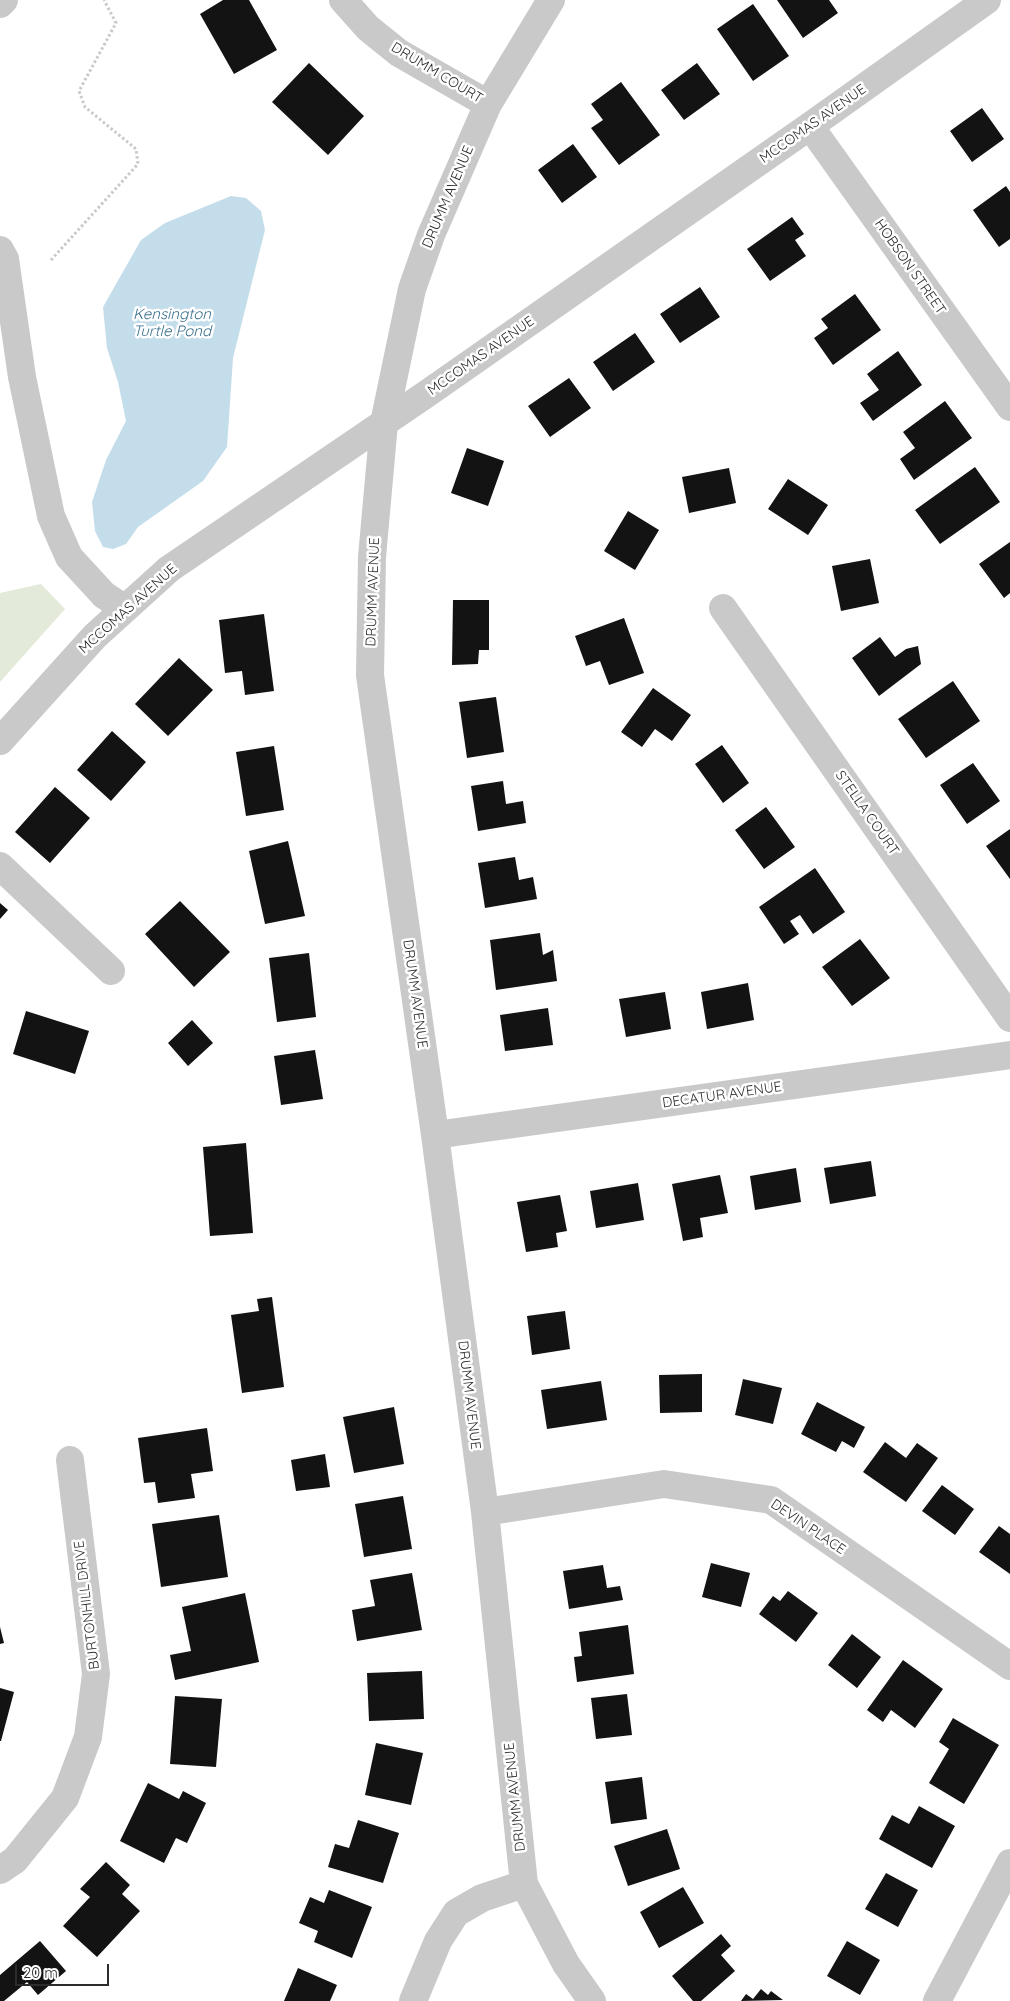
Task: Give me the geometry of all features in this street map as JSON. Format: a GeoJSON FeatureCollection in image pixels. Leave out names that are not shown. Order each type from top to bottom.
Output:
{"type":"FeatureCollection","features":[{"type":"Feature","properties":{"kind":"street"},"geometry":{"type":"LineString","coordinates":[[0,4],[4,0]]}},
{"type":"Feature","properties":{"kind":"street","name":"DRUMM COURT"},"geometry":{"type":"LineString","coordinates":[[343,0],[368,28],[399,53],[488,104]]}},
{"type":"Feature","properties":{"kind":"street","name":"DRUMM AVENUE"},"geometry":{"type":"LineString","coordinates":[[551,0],[488,104],[430,234],[412,289],[384,423],[372,557],[370,675],[435,1135],[485,1512],[524,1884],[566,1964],[592,2001]]}},
{"type":"Feature","properties":{"kind":"street","name":"MCCOMAS AVENUE"},"geometry":{"type":"LineString","coordinates":[[0,741],[95,636],[169,569],[384,423],[810,126],[987,0]]}},
{"type":"Feature","properties":{"kind":"street","name":"HOBSON STREET"},"geometry":{"type":"LineString","coordinates":[[810,126],[1010,407]]}},
{"type":"Feature","properties":{"kind":"street"},"geometry":{"type":"LineString","coordinates":[[0,250],[5,259],[11,374],[51,516],[69,557],[104,595],[125,610]]}},
{"type":"Feature","properties":{"kind":"street","name":"STELLA COURT"},"geometry":{"type":"LineString","coordinates":[[723,608],[1010,1018]]}},
{"type":"Feature","properties":{"kind":"street"},"geometry":{"type":"LineString","coordinates":[[0,866],[110,971]]}},
{"type":"Feature","properties":{"kind":"street","name":"DECATUR AVENUE"},"geometry":{"type":"LineString","coordinates":[[435,1135],[1010,1055]]}},
{"type":"Feature","properties":{"kind":"street","name":"BURTONHILL DRIVE"},"geometry":{"type":"LineString","coordinates":[[0,1870],[15,1860],[65,1798],[88,1737],[96,1674],[70,1460]]}},
{"type":"Feature","properties":{"kind":"street","name":"DEVIN PLACE"},"geometry":{"type":"LineString","coordinates":[[485,1512],[664,1484],[771,1500],[1010,1666]]}},
{"type":"Feature","properties":{"kind":"street"},"geometry":{"type":"LineString","coordinates":[[937,2001],[1010,1863]]}},
{"type":"Feature","properties":{"kind":"street"},"geometry":{"type":"LineString","coordinates":[[413,2001],[438,1940],[456,1913],[482,1898],[524,1884]]}},
{"type":"Feature","properties":{"kind":"path"},"geometry":{"type":"LineString","coordinates":[[50,260],[138,164],[136,148],[85,107],[79,91],[116,23],[104,0]]}},
{"type":"Feature","properties":{"kind":"green space"},"geometry":{"type":"Polygon","coordinates":[[[41,584],[65,609],[0,682],[0,593],[41,584]]]}},
{"type":"Feature","properties":{"kind":"water","name":"Kensington Turtle Pond"},"geometry":{"type":"Polygon","coordinates":[[[231,196],[246,198],[261,211],[265,230],[233,358],[227,447],[203,481],[138,527],[126,544],[113,549],[103,547],[95,531],[92,502],[106,460],[126,421],[118,382],[107,348],[103,307],[141,240],[165,223],[231,196]]]}},
{"type":"Feature","properties":{"kind":"building"},"geometry":{"type":"Polygon","coordinates":[[[223,0],[249,0],[277,50],[234,74],[200,14],[223,0]]]}},
{"type":"Feature","properties":{"kind":"building"},"geometry":{"type":"Polygon","coordinates":[[[777,0],[829,0],[838,13],[803,38],[777,0]]]}},
{"type":"Feature","properties":{"kind":"building"},"geometry":{"type":"Polygon","coordinates":[[[753,4],[789,56],[753,81],[717,29],[753,4]]]}},
{"type":"Feature","properties":{"kind":"building"},"geometry":{"type":"Polygon","coordinates":[[[309,63],[364,116],[328,155],[272,102],[309,63]]]}},
{"type":"Feature","properties":{"kind":"building"},"geometry":{"type":"Polygon","coordinates":[[[697,63],[720,94],[684,120],[661,90],[697,63]]]}},
{"type":"Feature","properties":{"kind":"building"},"geometry":{"type":"Polygon","coordinates":[[[621,82],[660,135],[619,165],[591,128],[603,120],[591,104],[621,82]]]}},
{"type":"Feature","properties":{"kind":"building"},"geometry":{"type":"Polygon","coordinates":[[[982,108],[1004,139],[972,162],[950,131],[982,108]]]}},
{"type":"Feature","properties":{"kind":"building"},"geometry":{"type":"Polygon","coordinates":[[[573,144],[597,177],[562,203],[538,170],[573,144]]]}},
{"type":"Feature","properties":{"kind":"building"},"geometry":{"type":"Polygon","coordinates":[[[1006,186],[1010,192],[1010,239],[999,247],[973,210],[1006,186]]]}},
{"type":"Feature","properties":{"kind":"building"},"geometry":{"type":"Polygon","coordinates":[[[792,217],[804,234],[795,240],[806,256],[770,281],[747,249],[792,217]]]}},
{"type":"Feature","properties":{"kind":"building"},"geometry":{"type":"Polygon","coordinates":[[[700,287],[720,317],[680,343],[660,314],[700,287]]]}},
{"type":"Feature","properties":{"kind":"building"},"geometry":{"type":"Polygon","coordinates":[[[855,294],[881,330],[833,365],[814,338],[828,328],[821,319],[855,294]]]}},
{"type":"Feature","properties":{"kind":"building"},"geometry":{"type":"Polygon","coordinates":[[[635,333],[655,362],[613,391],[593,362],[635,333]]]}},
{"type":"Feature","properties":{"kind":"building"},"geometry":{"type":"Polygon","coordinates":[[[898,351],[922,385],[873,421],[860,403],[879,390],[867,374],[898,351]]]}},
{"type":"Feature","properties":{"kind":"building"},"geometry":{"type":"Polygon","coordinates":[[[569,378],[591,408],[550,437],[528,406],[569,378]]]}},
{"type":"Feature","properties":{"kind":"building"},"geometry":{"type":"Polygon","coordinates":[[[945,401],[972,438],[914,480],[900,459],[915,448],[903,432],[945,401]]]}},
{"type":"Feature","properties":{"kind":"building"},"geometry":{"type":"Polygon","coordinates":[[[467,448],[504,461],[488,506],[451,493],[467,448]]]}},
{"type":"Feature","properties":{"kind":"building"},"geometry":{"type":"Polygon","coordinates":[[[975,467],[1000,502],[940,544],[915,510],[975,467]]]}},
{"type":"Feature","properties":{"kind":"building"},"geometry":{"type":"Polygon","coordinates":[[[729,468],[736,503],[689,513],[682,477],[729,468]]]}},
{"type":"Feature","properties":{"kind":"building"},"geometry":{"type":"Polygon","coordinates":[[[788,479],[828,505],[808,535],[768,509],[788,479]]]}},
{"type":"Feature","properties":{"kind":"building"},"geometry":{"type":"Polygon","coordinates":[[[628,511],[659,530],[635,570],[604,551],[628,511]]]}},
{"type":"Feature","properties":{"kind":"building"},"geometry":{"type":"Polygon","coordinates":[[[1010,542],[1010,593],[1004,598],[979,564],[1010,542]]]}},
{"type":"Feature","properties":{"kind":"building"},"geometry":{"type":"Polygon","coordinates":[[[870,559],[879,603],[841,611],[832,566],[870,559]]]}},
{"type":"Feature","properties":{"kind":"building"},"geometry":{"type":"Polygon","coordinates":[[[453,600],[489,600],[489,650],[479,650],[478,664],[452,665],[453,600]]]}},
{"type":"Feature","properties":{"kind":"building"},"geometry":{"type":"Polygon","coordinates":[[[264,614],[274,691],[245,695],[242,671],[225,673],[219,620],[264,614]]]}},
{"type":"Feature","properties":{"kind":"building"},"geometry":{"type":"Polygon","coordinates":[[[624,618],[644,673],[609,685],[600,661],[586,666],[575,636],[624,618]]]}},
{"type":"Feature","properties":{"kind":"building"},"geometry":{"type":"Polygon","coordinates":[[[880,637],[895,657],[906,649],[918,646],[921,664],[879,696],[852,658],[880,637]]]}},
{"type":"Feature","properties":{"kind":"building"},"geometry":{"type":"Polygon","coordinates":[[[179,658],[213,690],[168,736],[135,704],[179,658]]]}},
{"type":"Feature","properties":{"kind":"building"},"geometry":{"type":"Polygon","coordinates":[[[953,681],[980,721],[926,758],[898,719],[953,681]]]}},
{"type":"Feature","properties":{"kind":"building"},"geometry":{"type":"Polygon","coordinates":[[[653,688],[691,715],[672,741],[655,729],[642,747],[621,732],[653,688]]]}},
{"type":"Feature","properties":{"kind":"building"},"geometry":{"type":"Polygon","coordinates":[[[496,697],[504,752],[467,758],[459,702],[496,697]]]}},
{"type":"Feature","properties":{"kind":"building"},"geometry":{"type":"Polygon","coordinates":[[[112,731],[146,762],[111,801],[77,770],[112,731]]]}},
{"type":"Feature","properties":{"kind":"building"},"geometry":{"type":"Polygon","coordinates":[[[722,745],[749,783],[723,803],[695,764],[722,745]]]}},
{"type":"Feature","properties":{"kind":"building"},"geometry":{"type":"Polygon","coordinates":[[[274,746],[284,810],[246,816],[236,752],[274,746]]]}},
{"type":"Feature","properties":{"kind":"building"},"geometry":{"type":"Polygon","coordinates":[[[973,763],[1000,801],[967,824],[940,785],[973,763]]]}},
{"type":"Feature","properties":{"kind":"building"},"geometry":{"type":"Polygon","coordinates":[[[503,781],[506,804],[523,801],[526,823],[478,831],[471,786],[503,781]]]}},
{"type":"Feature","properties":{"kind":"building"},"geometry":{"type":"Polygon","coordinates":[[[55,787],[90,818],[50,863],[15,832],[55,787]]]}},
{"type":"Feature","properties":{"kind":"building"},"geometry":{"type":"Polygon","coordinates":[[[766,807],[795,847],[764,869],[735,830],[766,807]]]}},
{"type":"Feature","properties":{"kind":"building"},"geometry":{"type":"Polygon","coordinates":[[[1010,829],[1010,879],[986,846],[1010,829]]]}},
{"type":"Feature","properties":{"kind":"building"},"geometry":{"type":"Polygon","coordinates":[[[288,841],[305,916],[265,924],[249,851],[288,841]]]}},
{"type":"Feature","properties":{"kind":"building"},"geometry":{"type":"Polygon","coordinates":[[[515,857],[519,880],[533,877],[537,899],[485,908],[478,863],[515,857]]]}},
{"type":"Feature","properties":{"kind":"building"},"geometry":{"type":"Polygon","coordinates":[[[815,868],[845,912],[813,934],[800,915],[790,921],[799,934],[784,944],[759,907],[815,868]]]}},
{"type":"Feature","properties":{"kind":"building"},"geometry":{"type":"Polygon","coordinates":[[[180,901],[230,952],[194,987],[145,934],[180,901]]]}},
{"type":"Feature","properties":{"kind":"building"},"geometry":{"type":"Polygon","coordinates":[[[0,903],[8,910],[0,919],[0,903]]]}},
{"type":"Feature","properties":{"kind":"building"},"geometry":{"type":"Polygon","coordinates":[[[540,933],[543,955],[553,950],[557,981],[496,990],[490,940],[540,933]]]}},
{"type":"Feature","properties":{"kind":"building"},"geometry":{"type":"Polygon","coordinates":[[[860,939],[890,978],[852,1006],[822,967],[860,939]]]}},
{"type":"Feature","properties":{"kind":"building"},"geometry":{"type":"Polygon","coordinates":[[[309,953],[316,1017],[277,1022],[269,958],[309,953]]]}},
{"type":"Feature","properties":{"kind":"building"},"geometry":{"type":"Polygon","coordinates":[[[748,983],[754,1020],[707,1029],[701,992],[748,983]]]}},
{"type":"Feature","properties":{"kind":"building"},"geometry":{"type":"Polygon","coordinates":[[[665,992],[671,1029],[626,1037],[619,999],[665,992]]]}},
{"type":"Feature","properties":{"kind":"building"},"geometry":{"type":"Polygon","coordinates":[[[548,1008],[553,1045],[505,1051],[500,1015],[548,1008]]]}},
{"type":"Feature","properties":{"kind":"building"},"geometry":{"type":"Polygon","coordinates":[[[26,1011],[89,1031],[75,1074],[13,1054],[26,1011]]]}},
{"type":"Feature","properties":{"kind":"building"},"geometry":{"type":"Polygon","coordinates":[[[192,1020],[213,1043],[188,1066],[168,1043],[192,1020]]]}},
{"type":"Feature","properties":{"kind":"building"},"geometry":{"type":"Polygon","coordinates":[[[315,1050],[323,1099],[281,1105],[274,1056],[315,1050]]]}},
{"type":"Feature","properties":{"kind":"building"},"geometry":{"type":"Polygon","coordinates":[[[246,1143],[253,1233],[210,1236],[203,1147],[246,1143]]]}},
{"type":"Feature","properties":{"kind":"building"},"geometry":{"type":"Polygon","coordinates":[[[871,1161],[876,1196],[830,1204],[824,1168],[871,1161]]]}},
{"type":"Feature","properties":{"kind":"building"},"geometry":{"type":"Polygon","coordinates":[[[796,1168],[801,1202],[755,1210],[750,1176],[796,1168]]]}},
{"type":"Feature","properties":{"kind":"building"},"geometry":{"type":"Polygon","coordinates":[[[720,1175],[728,1213],[700,1218],[703,1237],[683,1241],[672,1184],[720,1175]]]}},
{"type":"Feature","properties":{"kind":"building"},"geometry":{"type":"Polygon","coordinates":[[[638,1183],[644,1220],[596,1228],[590,1191],[638,1183]]]}},
{"type":"Feature","properties":{"kind":"building"},"geometry":{"type":"Polygon","coordinates":[[[560,1195],[567,1231],[556,1233],[558,1247],[526,1252],[517,1202],[560,1195]]]}},
{"type":"Feature","properties":{"kind":"building"},"geometry":{"type":"Polygon","coordinates":[[[272,1297],[284,1387],[242,1393],[231,1315],[259,1311],[257,1299],[272,1297]]]}},
{"type":"Feature","properties":{"kind":"building"},"geometry":{"type":"Polygon","coordinates":[[[565,1311],[570,1349],[532,1355],[527,1316],[565,1311]]]}},
{"type":"Feature","properties":{"kind":"building"},"geometry":{"type":"Polygon","coordinates":[[[702,1374],[702,1412],[660,1413],[659,1375],[702,1374]]]}},
{"type":"Feature","properties":{"kind":"building"},"geometry":{"type":"Polygon","coordinates":[[[743,1379],[782,1388],[773,1424],[735,1415],[743,1379]]]}},
{"type":"Feature","properties":{"kind":"building"},"geometry":{"type":"Polygon","coordinates":[[[601,1381],[607,1420],[547,1429],[541,1390],[601,1381]]]}},
{"type":"Feature","properties":{"kind":"building"},"geometry":{"type":"Polygon","coordinates":[[[817,1402],[865,1427],[854,1448],[842,1441],[836,1452],[801,1434],[817,1402]]]}},
{"type":"Feature","properties":{"kind":"building"},"geometry":{"type":"Polygon","coordinates":[[[394,1407],[404,1464],[354,1473],[343,1417],[394,1407]]]}},
{"type":"Feature","properties":{"kind":"building"},"geometry":{"type":"Polygon","coordinates":[[[207,1428],[213,1471],[191,1474],[195,1498],[158,1503],[155,1482],[144,1483],[138,1438],[207,1428]]]}},
{"type":"Feature","properties":{"kind":"building"},"geometry":{"type":"Polygon","coordinates":[[[885,1442],[906,1458],[917,1443],[938,1458],[906,1502],[863,1472],[885,1442]]]}},
{"type":"Feature","properties":{"kind":"building"},"geometry":{"type":"Polygon","coordinates":[[[325,1454],[330,1487],[296,1491],[291,1460],[325,1454]]]}},
{"type":"Feature","properties":{"kind":"building"},"geometry":{"type":"Polygon","coordinates":[[[942,1485],[974,1509],[955,1535],[922,1511],[942,1485]]]}},
{"type":"Feature","properties":{"kind":"building"},"geometry":{"type":"Polygon","coordinates":[[[403,1496],[412,1549],[364,1557],[355,1504],[403,1496]]]}},
{"type":"Feature","properties":{"kind":"building"},"geometry":{"type":"Polygon","coordinates":[[[219,1515],[228,1577],[161,1587],[152,1524],[219,1515]]]}},
{"type":"Feature","properties":{"kind":"building"},"geometry":{"type":"Polygon","coordinates":[[[999,1526],[1010,1534],[1010,1574],[979,1552],[999,1526]]]}},
{"type":"Feature","properties":{"kind":"building"},"geometry":{"type":"Polygon","coordinates":[[[711,1563],[750,1573],[741,1607],[702,1597],[711,1563]]]}},
{"type":"Feature","properties":{"kind":"building"},"geometry":{"type":"Polygon","coordinates":[[[603,1565],[607,1588],[620,1586],[623,1600],[569,1609],[563,1571],[603,1565]]]}},
{"type":"Feature","properties":{"kind":"building"},"geometry":{"type":"Polygon","coordinates":[[[412,1573],[422,1630],[357,1641],[352,1610],[375,1606],[370,1580],[412,1573]]]}},
{"type":"Feature","properties":{"kind":"building"},"geometry":{"type":"Polygon","coordinates":[[[788,1591],[818,1613],[796,1642],[759,1614],[773,1596],[780,1601],[788,1591]]]}},
{"type":"Feature","properties":{"kind":"building"},"geometry":{"type":"Polygon","coordinates":[[[245,1593],[259,1662],[175,1680],[170,1655],[191,1651],[182,1607],[245,1593]]]}},
{"type":"Feature","properties":{"kind":"building"},"geometry":{"type":"Polygon","coordinates":[[[628,1625],[634,1674],[577,1682],[574,1657],[582,1656],[579,1632],[628,1625]]]}},
{"type":"Feature","properties":{"kind":"building"},"geometry":{"type":"Polygon","coordinates":[[[0,1627],[4,1643],[0,1644],[0,1627]]]}},
{"type":"Feature","properties":{"kind":"building"},"geometry":{"type":"Polygon","coordinates":[[[852,1634],[881,1657],[857,1688],[828,1665],[852,1634]]]}},
{"type":"Feature","properties":{"kind":"building"},"geometry":{"type":"Polygon","coordinates":[[[903,1660],[943,1689],[915,1728],[891,1710],[883,1722],[867,1710],[903,1660]]]}},
{"type":"Feature","properties":{"kind":"building"},"geometry":{"type":"Polygon","coordinates":[[[422,1671],[424,1719],[369,1721],[367,1673],[422,1671]]]}},
{"type":"Feature","properties":{"kind":"building"},"geometry":{"type":"Polygon","coordinates":[[[0,1688],[14,1692],[1,1741],[0,1741],[0,1688]]]}},
{"type":"Feature","properties":{"kind":"building"},"geometry":{"type":"Polygon","coordinates":[[[627,1694],[632,1735],[596,1739],[591,1698],[627,1694]]]}},
{"type":"Feature","properties":{"kind":"building"},"geometry":{"type":"Polygon","coordinates":[[[175,1696],[222,1699],[216,1767],[170,1764],[175,1696]]]}},
{"type":"Feature","properties":{"kind":"building"},"geometry":{"type":"Polygon","coordinates":[[[953,1718],[999,1745],[964,1804],[929,1783],[949,1749],[939,1742],[953,1718]]]}},
{"type":"Feature","properties":{"kind":"building"},"geometry":{"type":"Polygon","coordinates":[[[376,1743],[423,1753],[411,1805],[365,1795],[376,1743]]]}},
{"type":"Feature","properties":{"kind":"building"},"geometry":{"type":"Polygon","coordinates":[[[642,1777],[647,1819],[611,1824],[605,1782],[642,1777]]]}},
{"type":"Feature","properties":{"kind":"building"},"geometry":{"type":"Polygon","coordinates":[[[148,1783],[179,1799],[183,1791],[206,1803],[187,1843],[176,1838],[164,1863],[120,1841],[148,1783]]]}},
{"type":"Feature","properties":{"kind":"building"},"geometry":{"type":"Polygon","coordinates":[[[919,1806],[955,1826],[932,1868],[879,1839],[892,1815],[909,1824],[919,1806]]]}},
{"type":"Feature","properties":{"kind":"building"},"geometry":{"type":"Polygon","coordinates":[[[358,1820],[399,1833],[383,1883],[328,1867],[335,1844],[349,1848],[358,1820]]]}},
{"type":"Feature","properties":{"kind":"building"},"geometry":{"type":"Polygon","coordinates":[[[667,1829],[680,1869],[628,1886],[614,1846],[667,1829]]]}},
{"type":"Feature","properties":{"kind":"building"},"geometry":{"type":"Polygon","coordinates":[[[106,1862],[130,1885],[122,1894],[140,1911],[97,1957],[63,1926],[90,1897],[80,1889],[106,1862]]]}},
{"type":"Feature","properties":{"kind":"building"},"geometry":{"type":"Polygon","coordinates":[[[886,1873],[918,1890],[898,1927],[865,1909],[886,1873]]]}},
{"type":"Feature","properties":{"kind":"building"},"geometry":{"type":"Polygon","coordinates":[[[683,1887],[704,1923],[659,1948],[640,1912],[683,1887]]]}},
{"type":"Feature","properties":{"kind":"building"},"geometry":{"type":"Polygon","coordinates":[[[329,1890],[372,1907],[352,1958],[314,1942],[318,1931],[299,1923],[310,1897],[324,1903],[329,1890]]]}},
{"type":"Feature","properties":{"kind":"building"},"geometry":{"type":"Polygon","coordinates":[[[721,1934],[731,1946],[721,1955],[735,1971],[701,2001],[693,2001],[672,1976],[721,1934]]]}},
{"type":"Feature","properties":{"kind":"building"},"geometry":{"type":"Polygon","coordinates":[[[40,1941],[66,1971],[38,1995],[27,1982],[4,2001],[0,2001],[0,1975],[40,1941]]]}},
{"type":"Feature","properties":{"kind":"building"},"geometry":{"type":"Polygon","coordinates":[[[847,1941],[880,1960],[860,1995],[827,1976],[847,1941]]]}},
{"type":"Feature","properties":{"kind":"building"},"geometry":{"type":"Polygon","coordinates":[[[298,1968],[337,1985],[330,2001],[284,2001],[298,1968]]]}},
{"type":"Feature","properties":{"kind":"building"},"geometry":{"type":"Polygon","coordinates":[[[761,1989],[768,1995],[771,1991],[783,2000],[741,2001],[746,1994],[753,1999],[761,1989]]]}}]}
